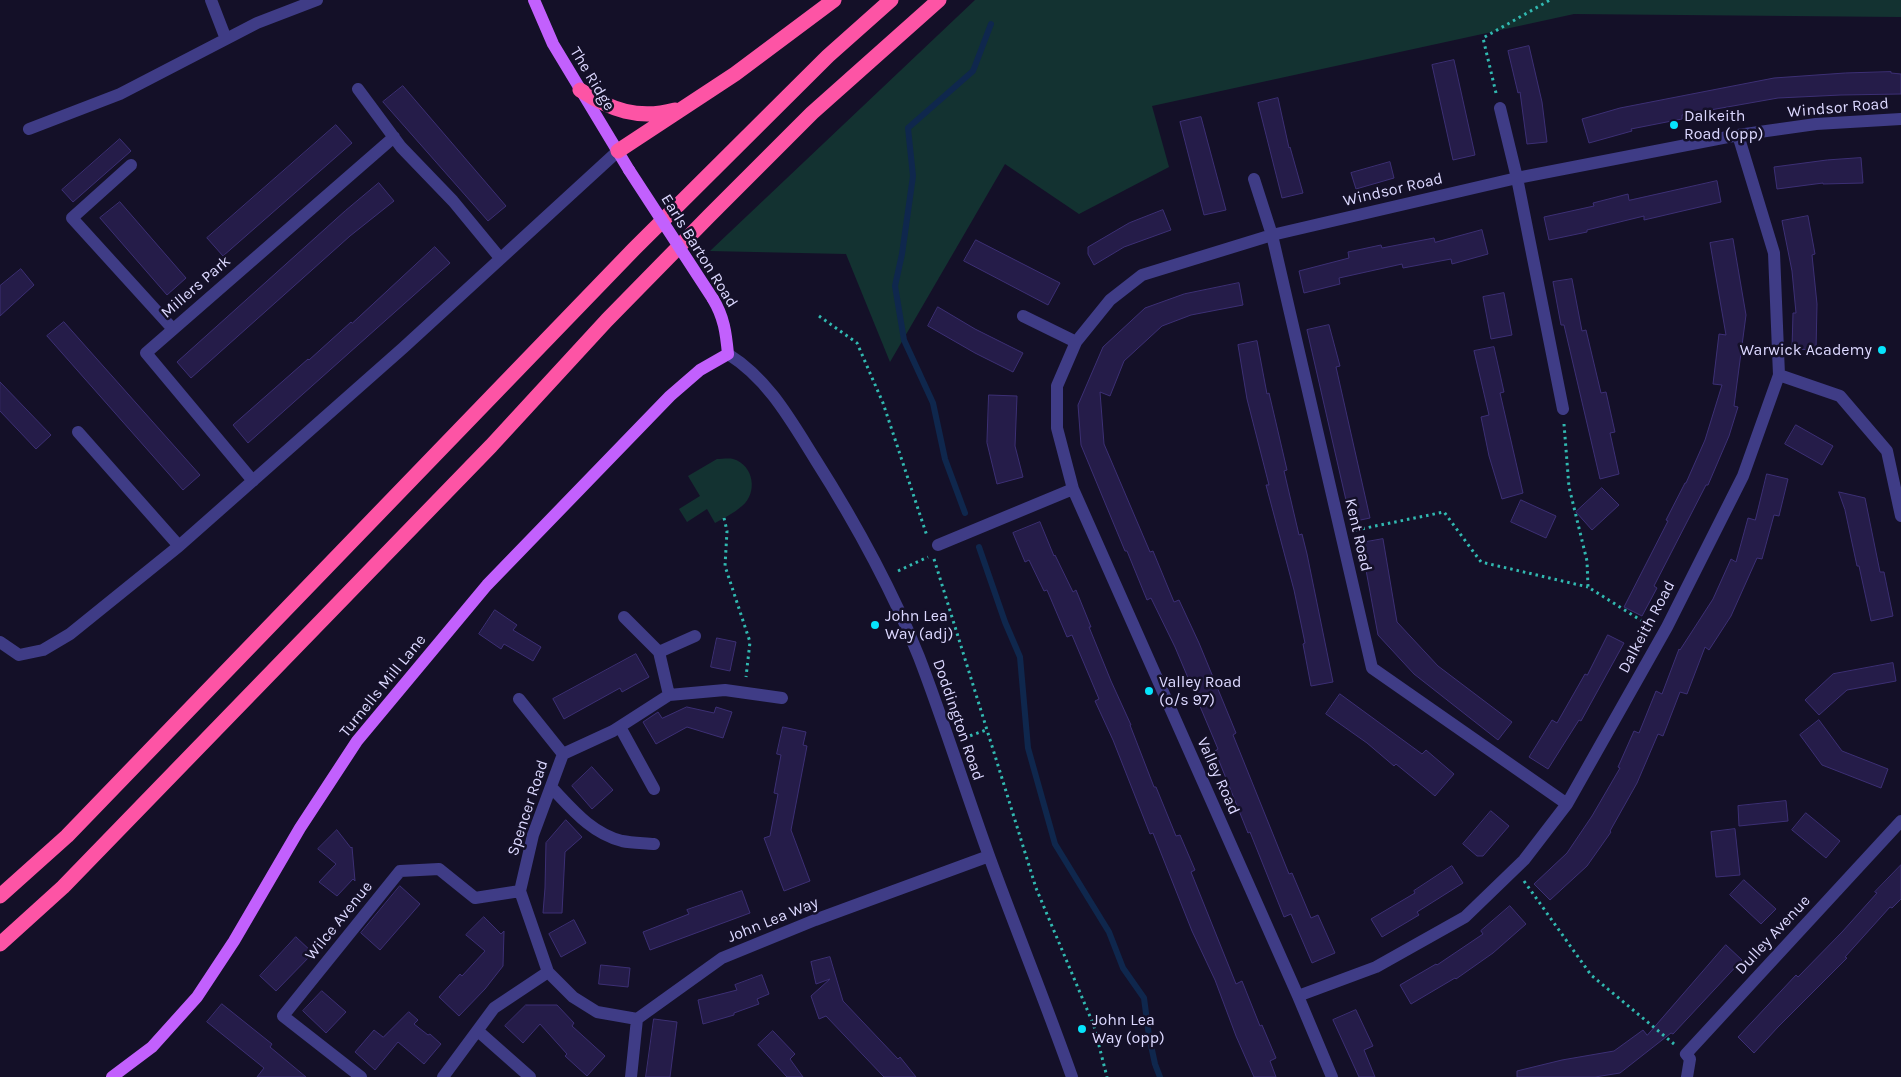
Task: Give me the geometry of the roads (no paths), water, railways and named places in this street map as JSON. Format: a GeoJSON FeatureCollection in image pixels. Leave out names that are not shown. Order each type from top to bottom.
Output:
{"type":"FeatureCollection","features":[{"type":"Feature","properties":{"kind":"highway"},"geometry":{"type":"LineString","coordinates":[[618,151],[735,74],[834,0]]}},
{"type":"Feature","properties":{"kind":"highway"},"geometry":{"type":"LineString","coordinates":[[0,896],[67,836],[442,450],[634,249],[828,56],[891,0]]}},
{"type":"Feature","properties":{"kind":"highway"},"geometry":{"type":"LineString","coordinates":[[0,944],[63,887],[491,446],[607,320],[798,127],[939,0]]}},
{"type":"Feature","properties":{"kind":"highway"},"geometry":{"type":"LineString","coordinates":[[580,90],[601,104],[624,112],[651,114],[684,108]]}},
{"type":"Feature","properties":{"kind":"main road","name":"The Ridge"},"geometry":{"type":"LineString","coordinates":[[534,0],[553,44],[629,170]]}},
{"type":"Feature","properties":{"kind":"main road","name":"Earls Barton Road"},"geometry":{"type":"LineString","coordinates":[[629,170],[721,313],[726,329],[728,354]]}},
{"type":"Feature","properties":{"kind":"main road","name":"Turnells Mill Lane"},"geometry":{"type":"LineString","coordinates":[[112,1077],[152,1047],[197,997],[234,941],[300,828],[357,741],[487,585],[670,396],[700,370],[728,354]]}},
{"type":"Feature","properties":{"kind":"street"},"geometry":{"type":"LineString","coordinates":[[211,0],[226,39]]}},
{"type":"Feature","properties":{"kind":"street"},"geometry":{"type":"LineString","coordinates":[[28,129],[120,94],[257,23],[317,0]]}},
{"type":"Feature","properties":{"kind":"street"},"geometry":{"type":"LineString","coordinates":[[358,89],[394,137],[453,201],[500,258]]}},
{"type":"Feature","properties":{"kind":"street"},"geometry":{"type":"LineString","coordinates":[[1500,108],[1517,178],[1563,409]]}},
{"type":"Feature","properties":{"kind":"street","name":"Windsor Road"},"geometry":{"type":"LineString","coordinates":[[1073,489],[1057,428],[1056,386],[1076,342],[1110,300],[1142,275],[1272,236],[1517,178],[1738,135],[1816,124],[1901,119]]}},
{"type":"Feature","properties":{"kind":"street","name":"Dalkeith Road"},"geometry":{"type":"LineString","coordinates":[[1298,996],[1376,967],[1465,917],[1515,869],[1567,804],[1664,634],[1743,476],[1779,375],[1774,253],[1738,135]]}},
{"type":"Feature","properties":{"kind":"street","name":"Millers Park"},"geometry":{"type":"LineString","coordinates":[[253,481],[146,353],[172,328],[394,137]]}},
{"type":"Feature","properties":{"kind":"street"},"geometry":{"type":"LineString","coordinates":[[0,642],[19,656],[43,650],[70,634],[179,546],[253,481],[403,348],[618,151]]}},
{"type":"Feature","properties":{"kind":"street"},"geometry":{"type":"LineString","coordinates":[[131,165],[72,218],[172,328]]}},
{"type":"Feature","properties":{"kind":"street","name":"Kent Road"},"geometry":{"type":"LineString","coordinates":[[1254,179],[1272,236],[1372,668],[1567,804]]}},
{"type":"Feature","properties":{"kind":"street"},"geometry":{"type":"LineString","coordinates":[[1023,316],[1076,342]]}},
{"type":"Feature","properties":{"kind":"street","name":"Doddington Road"},"geometry":{"type":"LineString","coordinates":[[728,354],[740,362],[769,389],[787,414],[845,506],[884,578],[918,656],[989,856],[1072,1077]]}},
{"type":"Feature","properties":{"kind":"street"},"geometry":{"type":"LineString","coordinates":[[1779,375],[1840,396],[1887,451],[1901,516]]}},
{"type":"Feature","properties":{"kind":"street"},"geometry":{"type":"LineString","coordinates":[[78,432],[179,546]]}},
{"type":"Feature","properties":{"kind":"street"},"geometry":{"type":"LineString","coordinates":[[938,545],[1073,489]]}},
{"type":"Feature","properties":{"kind":"street","name":"Valley Road"},"geometry":{"type":"LineString","coordinates":[[1073,489],[1298,996],[1332,1077]]}},
{"type":"Feature","properties":{"kind":"street"},"geometry":{"type":"LineString","coordinates":[[624,617],[660,652],[669,695]]}},
{"type":"Feature","properties":{"kind":"street"},"geometry":{"type":"LineString","coordinates":[[660,652],[695,636]]}},
{"type":"Feature","properties":{"kind":"street","name":"Spencer Road"},"geometry":{"type":"LineString","coordinates":[[520,892],[533,835],[563,754],[620,728],[669,695],[725,690],[782,698]]}},
{"type":"Feature","properties":{"kind":"street","name":"Spencer Road"},"geometry":{"type":"LineString","coordinates":[[519,698],[563,754]]}},
{"type":"Feature","properties":{"kind":"street"},"geometry":{"type":"LineString","coordinates":[[620,728],[654,789]]}},
{"type":"Feature","properties":{"kind":"street"},"geometry":{"type":"LineString","coordinates":[[551,787],[579,816],[601,833],[623,841],[654,844]]}},
{"type":"Feature","properties":{"kind":"street","name":"Dulley Avenue"},"geometry":{"type":"LineString","coordinates":[[1688,1077],[1690,1059],[1686,1054],[1901,821]]}},
{"type":"Feature","properties":{"kind":"street","name":"John Lea Way"},"geometry":{"type":"LineString","coordinates":[[637,1019],[722,958],[815,920],[989,856]]}},
{"type":"Feature","properties":{"kind":"street","name":"Wilce Avenue"},"geometry":{"type":"LineString","coordinates":[[361,1077],[283,1016],[400,871],[439,869],[475,898],[520,892]]}},
{"type":"Feature","properties":{"kind":"street"},"geometry":{"type":"LineString","coordinates":[[520,892],[548,972],[573,997],[597,1012],[637,1019],[631,1077]]}},
{"type":"Feature","properties":{"kind":"street"},"geometry":{"type":"LineString","coordinates":[[443,1077],[494,1008],[548,972]]}},
{"type":"Feature","properties":{"kind":"street"},"geometry":{"type":"LineString","coordinates":[[478,1031],[530,1077]]}},
{"type":"Feature","properties":{"kind":"waterway"},"geometry":{"type":"LineString","coordinates":[[965,513],[945,459],[933,403],[904,340],[895,286],[902,254],[913,176],[908,128],[973,71],[991,24]]}},
{"type":"Feature","properties":{"kind":"waterway"},"geometry":{"type":"LineString","coordinates":[[979,547],[1005,622],[1020,657],[1028,748],[1055,844],[1109,932],[1123,968],[1144,998],[1149,1036],[1160,1077]]}},
{"type":"Feature","properties":{"kind":"place","name":"Dalkeith Road (opp)"},"geometry":{"type":"Point","coordinates":[1674,125]}},
{"type":"Feature","properties":{"kind":"place","name":"Warwick Academy"},"geometry":{"type":"Point","coordinates":[1882,350]}},
{"type":"Feature","properties":{"kind":"place","name":"John Lea Way (adj)"},"geometry":{"type":"Point","coordinates":[875,625]}},
{"type":"Feature","properties":{"kind":"place","name":"Valley Road (o/s 97)"},"geometry":{"type":"Point","coordinates":[1149,691]}},
{"type":"Feature","properties":{"kind":"place","name":"John Lea Way (opp)"},"geometry":{"type":"Point","coordinates":[1082,1029]}}]}
